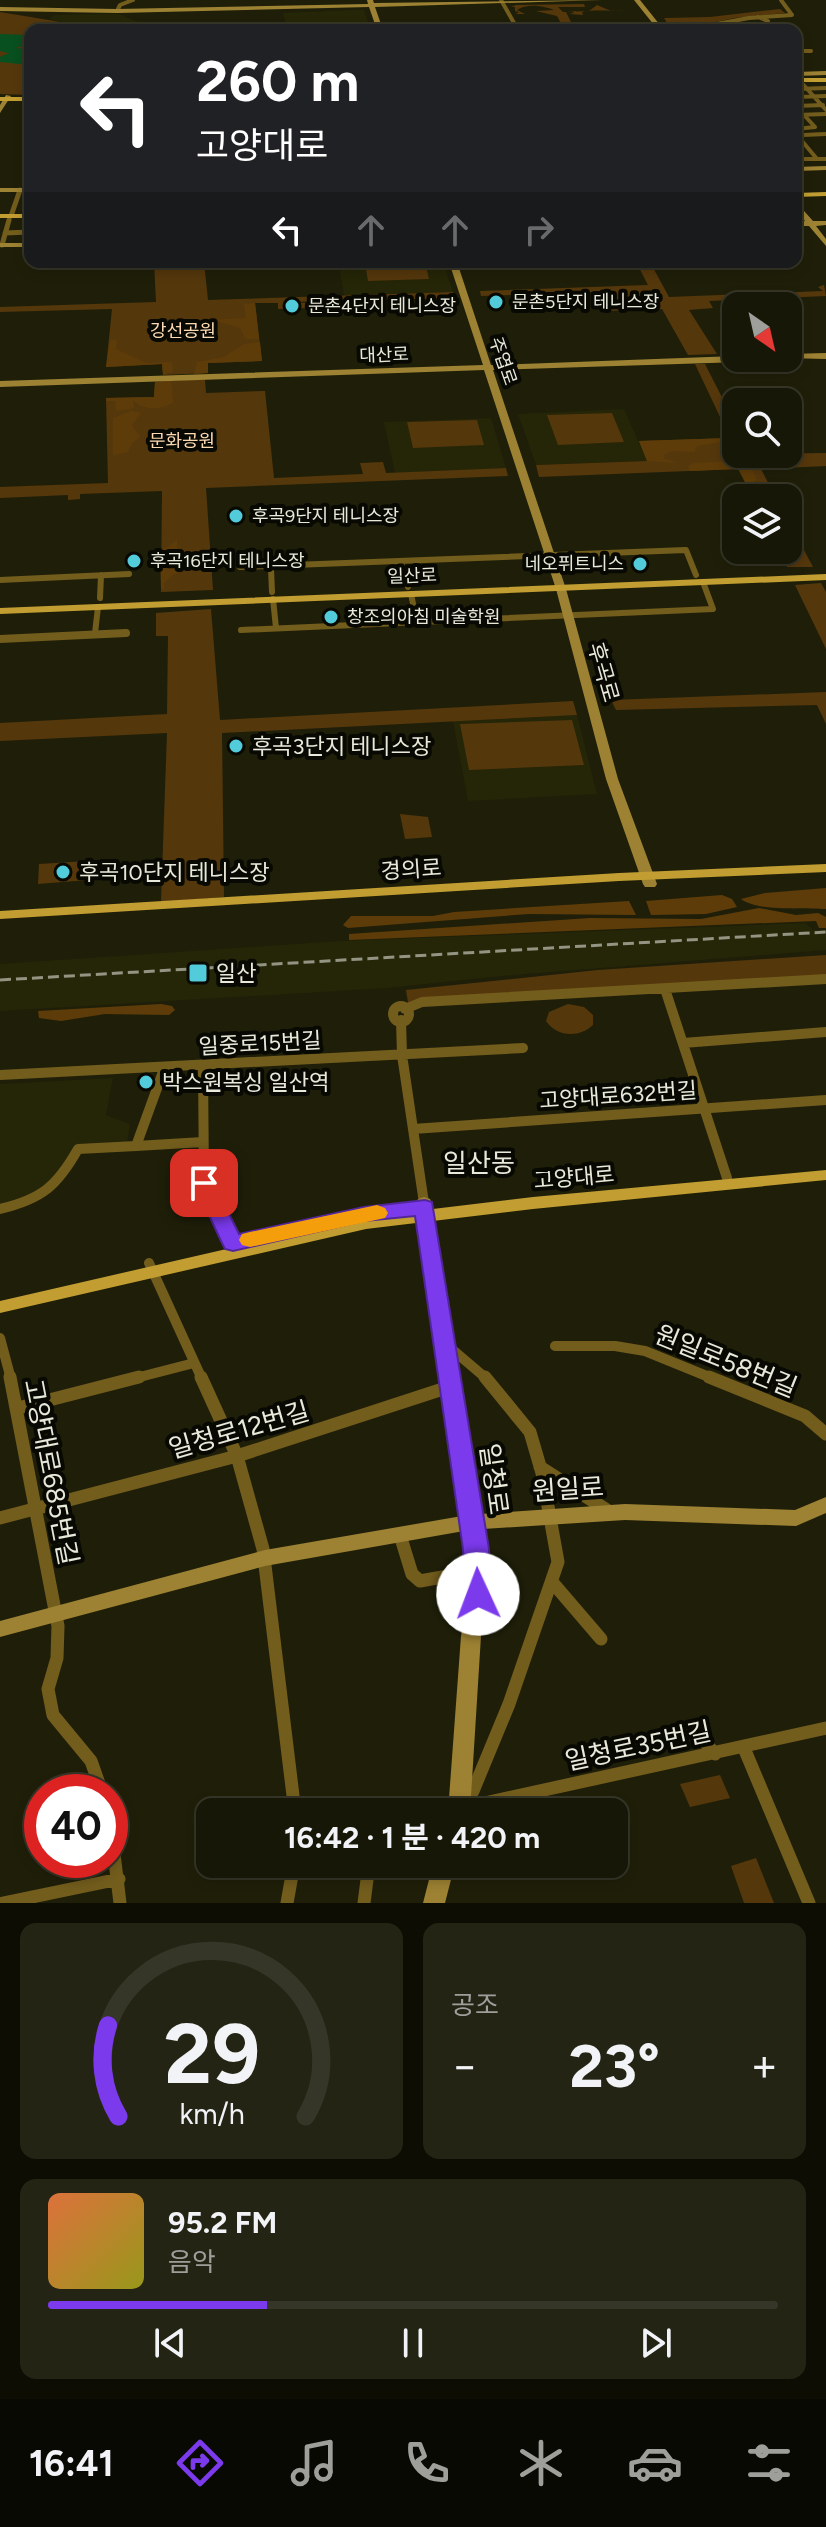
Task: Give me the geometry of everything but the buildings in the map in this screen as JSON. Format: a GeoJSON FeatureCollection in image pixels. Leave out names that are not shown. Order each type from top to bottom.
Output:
{"type":"FeatureCollection","features":[{"type":"Feature","properties":{"kind":"main road"},"geometry":{"type":"LineString","coordinates":[[802,78],[826,77]]}},
{"type":"Feature","properties":{"kind":"main road"},"geometry":{"type":"LineString","coordinates":[[4,98],[24,97]]}},
{"type":"Feature","properties":{"kind":"main road"},"geometry":{"type":"LineString","coordinates":[[802,198],[826,196]]}},
{"type":"Feature","properties":{"kind":"main road","name":"일산로"},"geometry":{"type":"LineString","coordinates":[[0,611],[99,603],[559,585],[826,570]]}},
{"type":"Feature","properties":{"kind":"main road","name":"일산로"},"geometry":{"type":"LineString","coordinates":[[700,578],[826,577]]}},
{"type":"Feature","properties":{"kind":"main road","name":"일산로"},"geometry":{"type":"LineString","coordinates":[[0,603],[99,603]]}},
{"type":"Feature","properties":{"kind":"main road","name":"경의로"},"geometry":{"type":"LineString","coordinates":[[0,916],[826,868]]}},
{"type":"Feature","properties":{"kind":"main road","name":"경의로"},"geometry":{"type":"LineString","coordinates":[[649,879],[826,875]]}},
{"type":"Feature","properties":{"kind":"main road","name":"고양대로"},"geometry":{"type":"LineString","coordinates":[[0,1299],[425,1208],[727,1178],[826,1172]]}},
{"type":"Feature","properties":{"kind":"main road","name":"고양대로"},"geometry":{"type":"LineString","coordinates":[[425,1208],[826,1172]]}},
{"type":"Feature","properties":{"kind":"main road","name":"고양대로"},"geometry":{"type":"LineString","coordinates":[[0,1307],[151,1267]]}},
{"type":"Feature","properties":{"kind":"street"},"geometry":{"type":"LineString","coordinates":[[117,11],[120,5],[133,0]]}},
{"type":"Feature","properties":{"kind":"street"},"geometry":{"type":"LineString","coordinates":[[0,9],[117,11],[371,2],[599,0]]}},
{"type":"Feature","properties":{"kind":"street"},"geometry":{"type":"LineString","coordinates":[[640,0],[658,24]]}},
{"type":"Feature","properties":{"kind":"street"},"geometry":{"type":"LineString","coordinates":[[718,24],[792,15],[781,0]]}},
{"type":"Feature","properties":{"kind":"street"},"geometry":{"type":"LineString","coordinates":[[502,1],[515,24]]}},
{"type":"Feature","properties":{"kind":"street"},"geometry":{"type":"LineString","coordinates":[[371,2],[378,24]]}},
{"type":"Feature","properties":{"kind":"street"},"geometry":{"type":"LineString","coordinates":[[758,17],[768,21],[766,24]]}},
{"type":"Feature","properties":{"kind":"street"},"geometry":{"type":"LineString","coordinates":[[802,51],[811,51]]}},
{"type":"Feature","properties":{"kind":"street"},"geometry":{"type":"LineString","coordinates":[[802,83],[825,109]]}},
{"type":"Feature","properties":{"kind":"street"},"geometry":{"type":"LineString","coordinates":[[802,88],[826,88]]}},
{"type":"Feature","properties":{"kind":"street"},"geometry":{"type":"LineString","coordinates":[[802,97],[826,96]]}},
{"type":"Feature","properties":{"kind":"street"},"geometry":{"type":"LineString","coordinates":[[0,111],[4,98]]}},
{"type":"Feature","properties":{"kind":"street"},"geometry":{"type":"LineString","coordinates":[[802,107],[825,109]]}},
{"type":"Feature","properties":{"kind":"street"},"geometry":{"type":"LineString","coordinates":[[802,131],[815,127],[804,115],[825,109]]}},
{"type":"Feature","properties":{"kind":"street"},"geometry":{"type":"LineString","coordinates":[[802,133],[824,136]]}},
{"type":"Feature","properties":{"kind":"street"},"geometry":{"type":"LineString","coordinates":[[802,139],[817,159]]}},
{"type":"Feature","properties":{"kind":"street"},"geometry":{"type":"LineString","coordinates":[[802,159],[826,159]]}},
{"type":"Feature","properties":{"kind":"street"},"geometry":{"type":"LineString","coordinates":[[802,169],[826,168]]}},
{"type":"Feature","properties":{"kind":"street"},"geometry":{"type":"LineString","coordinates":[[0,190],[24,190]]}},
{"type":"Feature","properties":{"kind":"street"},"geometry":{"type":"LineString","coordinates":[[20,190],[5,218],[1,245],[24,245]]}},
{"type":"Feature","properties":{"kind":"street"},"geometry":{"type":"LineString","coordinates":[[16,200],[24,200]]}},
{"type":"Feature","properties":{"kind":"street"},"geometry":{"type":"LineString","coordinates":[[802,209],[826,244]]}},
{"type":"Feature","properties":{"kind":"street"},"geometry":{"type":"LineString","coordinates":[[802,224],[826,223]]}},
{"type":"Feature","properties":{"kind":"street"},"geometry":{"type":"LineString","coordinates":[[5,233],[24,232]]}},
{"type":"Feature","properties":{"kind":"street","name":"주엽로"},"geometry":{"type":"LineString","coordinates":[[455,268],[522,471]]}},
{"type":"Feature","properties":{"kind":"street"},"geometry":{"type":"LineString","coordinates":[[802,357],[826,356]]}},
{"type":"Feature","properties":{"kind":"street","name":"대산로"},"geometry":{"type":"LineString","coordinates":[[0,384],[722,360]]}},
{"type":"Feature","properties":{"kind":"street","name":"후곡로"},"geometry":{"type":"LineString","coordinates":[[522,471],[559,585],[612,779],[649,879]]}},
{"type":"Feature","properties":{"kind":"street"},"geometry":{"type":"LineString","coordinates":[[240,567],[686,550],[713,609],[241,630]]}},
{"type":"Feature","properties":{"kind":"street"},"geometry":{"type":"LineString","coordinates":[[401,562],[417,623]]}},
{"type":"Feature","properties":{"kind":"street"},"geometry":{"type":"LineString","coordinates":[[271,568],[276,628]]}},
{"type":"Feature","properties":{"kind":"street"},"geometry":{"type":"LineString","coordinates":[[0,580],[129,574]]}},
{"type":"Feature","properties":{"kind":"street"},"geometry":{"type":"LineString","coordinates":[[95,634],[101,575]]}},
{"type":"Feature","properties":{"kind":"street"},"geometry":{"type":"LineString","coordinates":[[0,639],[126,633]]}},
{"type":"Feature","properties":{"kind":"street"},"geometry":{"type":"LineString","coordinates":[[425,1208],[402,1055],[401,1020],[411,1015],[405,1009],[422,1002],[826,979]]}},
{"type":"Feature","properties":{"kind":"street"},"geometry":{"type":"LineString","coordinates":[[665,989],[727,1178]]}},
{"type":"Feature","properties":{"kind":"street"},"geometry":{"type":"LineString","coordinates":[[683,1043],[826,1032]]}},
{"type":"Feature","properties":{"kind":"street","name":"일중로15번길"},"geometry":{"type":"LineString","coordinates":[[0,1075],[164,1069],[523,1048]]}},
{"type":"Feature","properties":{"kind":"street"},"geometry":{"type":"LineString","coordinates":[[203,1066],[204,1183],[236,1247]]}},
{"type":"Feature","properties":{"kind":"street"},"geometry":{"type":"LineString","coordinates":[[136,1146],[164,1069]]}},
{"type":"Feature","properties":{"kind":"street","name":"고양대로632번길"},"geometry":{"type":"LineString","coordinates":[[413,1129],[826,1100]]}},
{"type":"Feature","properties":{"kind":"street"},"geometry":{"type":"LineString","coordinates":[[0,1209],[26,1204],[57,1186],[78,1149],[203,1142]]}},
{"type":"Feature","properties":{"kind":"street","name":"일청로"},"geometry":{"type":"LineString","coordinates":[[425,1208],[477,1571],[478,1594],[455,1798]]}},
{"type":"Feature","properties":{"kind":"street"},"geometry":{"type":"LineString","coordinates":[[151,1267],[237,1456],[265,1558],[293,1798]]}},
{"type":"Feature","properties":{"kind":"street","name":"고양대로685번길"},"geometry":{"type":"LineString","coordinates":[[0,1338],[18,1408],[57,1614],[57,1658],[48,1689],[53,1715],[91,1761],[96,1774]]}},
{"type":"Feature","properties":{"kind":"street"},"geometry":{"type":"LineString","coordinates":[[446,1345],[487,1379],[530,1432],[540,1467],[558,1562],[509,1704],[473,1791],[466,1798]]}},
{"type":"Feature","properties":{"kind":"street","name":"원일로58번길"},"geometry":{"type":"LineString","coordinates":[[555,1346],[615,1346],[645,1351],[805,1416],[826,1434]]}},
{"type":"Feature","properties":{"kind":"street"},"geometry":{"type":"LineString","coordinates":[[18,1408],[194,1363]]}},
{"type":"Feature","properties":{"kind":"street","name":"일청로12번길"},"geometry":{"type":"LineString","coordinates":[[0,1518],[237,1456],[452,1386]]}},
{"type":"Feature","properties":{"kind":"street"},"geometry":{"type":"LineString","coordinates":[[540,1467],[610,1512]]}},
{"type":"Feature","properties":{"kind":"street","name":"원일로"},"geometry":{"type":"LineString","coordinates":[[0,1629],[265,1558],[472,1522],[610,1512],[787,1519],[804,1517],[826,1505]]}},
{"type":"Feature","properties":{"kind":"street"},"geometry":{"type":"LineString","coordinates":[[400,1535],[412,1574],[420,1581],[477,1571]]}},
{"type":"Feature","properties":{"kind":"street"},"geometry":{"type":"LineString","coordinates":[[553,1583],[601,1639]]}},
{"type":"Feature","properties":{"kind":"street"},"geometry":{"type":"LineString","coordinates":[[692,1727],[715,1754]]}},
{"type":"Feature","properties":{"kind":"street","name":"일청로35번길"},"geometry":{"type":"LineString","coordinates":[[514,1798],[826,1728]]}},
{"type":"Feature","properties":{"kind":"street"},"geometry":{"type":"LineString","coordinates":[[744,1748],[809,1903]]}},
{"type":"Feature","properties":{"kind":"street"},"geometry":{"type":"LineString","coordinates":[[287,1903],[291,1878]]}},
{"type":"Feature","properties":{"kind":"street"},"geometry":{"type":"LineString","coordinates":[[364,1903],[367,1878]]}},
{"type":"Feature","properties":{"kind":"street"},"geometry":{"type":"LineString","coordinates":[[434,1903],[440,1878]]}},
{"type":"Feature","properties":{"kind":"street"},"geometry":{"type":"LineString","coordinates":[[3,1903],[119,1879],[120,1903]]}},
{"type":"Feature","properties":{"kind":"shaded area"},"geometry":{"type":"Polygon","coordinates":[[[364,10],[369,24],[286,24],[283,13],[364,10]]]}},
{"type":"Feature","properties":{"kind":"shaded area"},"geometry":{"type":"Polygon","coordinates":[[[119,14],[143,24],[72,24],[48,19],[55,15],[119,14]]]}},
{"type":"Feature","properties":{"kind":"shaded area"},"geometry":{"type":"Polygon","coordinates":[[[0,34],[24,35],[24,46],[14,48],[24,49],[24,64],[0,62],[0,57],[9,53],[0,51],[0,34]]]}},
{"type":"Feature","properties":{"kind":"shaded area"},"geometry":{"type":"Polygon","coordinates":[[[340,268],[445,268],[453,292],[344,296],[340,268]]]}},
{"type":"Feature","properties":{"kind":"shaded area"},"geometry":{"type":"Polygon","coordinates":[[[255,303],[259,339],[245,339],[240,328],[213,320],[246,318],[244,304],[255,303]]]}},
{"type":"Feature","properties":{"kind":"shaded area"},"geometry":{"type":"Polygon","coordinates":[[[110,340],[117,340],[116,349],[146,363],[172,362],[173,372],[163,375],[162,364],[106,367],[110,340]]]}},
{"type":"Feature","properties":{"kind":"shaded area"},"geometry":{"type":"Polygon","coordinates":[[[260,342],[262,361],[208,363],[208,373],[194,374],[197,362],[224,357],[244,344],[260,342]]]}},
{"type":"Feature","properties":{"kind":"shaded area"},"geometry":{"type":"Polygon","coordinates":[[[171,381],[173,402],[163,407],[147,407],[133,400],[134,408],[116,411],[115,401],[106,401],[106,398],[154,397],[155,382],[171,381]]]}},
{"type":"Feature","properties":{"kind":"shaded area"},"geometry":{"type":"Polygon","coordinates":[[[624,409],[647,461],[536,465],[518,414],[624,409]]]}},
{"type":"Feature","properties":{"kind":"shaded area"},"geometry":{"type":"Polygon","coordinates":[[[131,411],[141,413],[132,425],[140,437],[132,443],[128,452],[113,455],[113,418],[131,411]]]}},
{"type":"Feature","properties":{"kind":"shaded area"},"geometry":{"type":"Polygon","coordinates":[[[491,418],[506,468],[395,473],[384,422],[491,418]]]}},
{"type":"Feature","properties":{"kind":"shaded area"},"geometry":{"type":"Polygon","coordinates":[[[722,438],[722,442],[696,447],[695,452],[671,451],[663,455],[665,459],[678,463],[647,461],[639,441],[722,438]]]}},
{"type":"Feature","properties":{"kind":"shaded area"},"geometry":{"type":"Polygon","coordinates":[[[722,462],[722,468],[752,468],[757,480],[746,484],[739,469],[690,471],[688,466],[722,462]]]}},
{"type":"Feature","properties":{"kind":"shaded area"},"geometry":{"type":"Polygon","coordinates":[[[177,540],[178,573],[161,589],[160,552],[177,540]]]}},
{"type":"Feature","properties":{"kind":"shaded area"},"geometry":{"type":"Polygon","coordinates":[[[577,715],[597,794],[468,801],[453,721],[577,715]]]}},
{"type":"Feature","properties":{"kind":"shaded area"},"geometry":{"type":"Polygon","coordinates":[[[826,888],[826,909],[758,906],[741,899],[765,893],[826,888]]]}},
{"type":"Feature","properties":{"kind":"shaded area"},"geometry":{"type":"Polygon","coordinates":[[[722,895],[732,899],[737,907],[706,914],[651,915],[646,901],[722,895]]]}},
{"type":"Feature","properties":{"kind":"shaded area"},"geometry":{"type":"Polygon","coordinates":[[[629,901],[636,915],[529,914],[348,928],[343,925],[351,916],[433,916],[629,901]]]}},
{"type":"Feature","properties":{"kind":"shaded area"},"geometry":{"type":"Polygon","coordinates":[[[759,908],[796,915],[818,913],[826,917],[826,928],[819,928],[816,921],[349,940],[349,934],[590,918],[701,919],[759,908]]]}},
{"type":"Feature","properties":{"kind":"shaded area"},"geometry":{"type":"Polygon","coordinates":[[[806,923],[813,930],[826,930],[826,950],[387,988],[0,1011],[0,964],[341,941],[806,923]]]}},
{"type":"Feature","properties":{"kind":"shaded area"},"geometry":{"type":"Polygon","coordinates":[[[161,1004],[172,1006],[175,1010],[169,1015],[105,1014],[61,1021],[39,1018],[38,1011],[161,1004]]]}},
{"type":"Feature","properties":{"kind":"shaded area"},"geometry":{"type":"Polygon","coordinates":[[[113,1078],[106,1115],[130,1124],[127,1142],[74,1147],[52,1185],[0,1207],[0,1084],[113,1078]]]}},
{"type":"Feature","properties":{"kind":"green space"},"geometry":{"type":"Polygon","coordinates":[[[584,4],[585,7],[558,7],[566,12],[572,24],[561,24],[557,16],[536,11],[554,10],[541,6],[517,10],[525,14],[516,14],[519,12],[511,7],[516,5],[584,4]]]}},
{"type":"Feature","properties":{"kind":"green space"},"geometry":{"type":"Polygon","coordinates":[[[597,5],[610,11],[598,11],[589,11],[597,5]]]}},
{"type":"Feature","properties":{"kind":"green space"},"geometry":{"type":"Polygon","coordinates":[[[780,9],[785,13],[706,24],[668,24],[664,18],[710,17],[780,9]]]}},
{"type":"Feature","properties":{"kind":"green space"},"geometry":{"type":"Polygon","coordinates":[[[0,12],[73,24],[24,24],[24,95],[0,94],[0,12]]]}},
{"type":"Feature","properties":{"kind":"green space","name":"강선공원"},"geometry":{"type":"Polygon","coordinates":[[[154,268],[205,268],[208,300],[453,292],[455,298],[288,302],[307,303],[306,308],[278,309],[278,303],[255,303],[262,361],[208,363],[208,373],[163,375],[162,364],[106,367],[112,309],[0,312],[0,307],[156,302],[154,268]]]}},
{"type":"Feature","properties":{"kind":"green space"},"geometry":{"type":"Polygon","coordinates":[[[366,268],[426,268],[429,279],[368,281],[366,268]]]}},
{"type":"Feature","properties":{"kind":"green space"},"geometry":{"type":"Polygon","coordinates":[[[639,268],[653,268],[669,297],[722,295],[722,300],[709,301],[713,308],[689,310],[717,354],[688,355],[662,309],[604,311],[594,292],[481,296],[480,291],[648,285],[639,268]]]}},
{"type":"Feature","properties":{"kind":"green space"},"geometry":{"type":"Polygon","coordinates":[[[824,285],[826,296],[802,297],[802,292],[797,292],[823,291],[818,287],[824,285]]]}},
{"type":"Feature","properties":{"kind":"green space"},"geometry":{"type":"Polygon","coordinates":[[[695,364],[705,364],[722,397],[722,421],[695,364]]]}},
{"type":"Feature","properties":{"kind":"green space","name":"문화공원"},"geometry":{"type":"Polygon","coordinates":[[[205,380],[206,393],[265,391],[274,478],[363,474],[360,463],[383,462],[386,473],[506,468],[508,476],[206,488],[213,590],[161,592],[162,491],[80,494],[80,499],[68,500],[68,495],[0,498],[0,487],[108,483],[106,398],[154,397],[155,382],[205,380]]]}},
{"type":"Feature","properties":{"kind":"green space"},"geometry":{"type":"Polygon","coordinates":[[[612,413],[624,442],[558,445],[547,415],[612,413]]]}},
{"type":"Feature","properties":{"kind":"green space"},"geometry":{"type":"Polygon","coordinates":[[[477,420],[484,445],[413,448],[407,422],[477,420]]]}},
{"type":"Feature","properties":{"kind":"green space"},"geometry":{"type":"Polygon","coordinates":[[[722,438],[722,468],[783,468],[761,469],[769,484],[746,484],[738,469],[539,477],[536,465],[647,461],[639,441],[722,438]]]}},
{"type":"Feature","properties":{"kind":"green space"},"geometry":{"type":"Polygon","coordinates":[[[802,453],[826,453],[826,466],[802,467],[802,453]]]}},
{"type":"Feature","properties":{"kind":"green space"},"geometry":{"type":"Polygon","coordinates":[[[802,546],[813,567],[787,567],[785,564],[802,564],[802,546]]]}},
{"type":"Feature","properties":{"kind":"green space"},"geometry":{"type":"Polygon","coordinates":[[[821,583],[826,592],[826,649],[795,585],[821,583]]]}},
{"type":"Feature","properties":{"kind":"green space"},"geometry":{"type":"Polygon","coordinates":[[[211,609],[220,720],[573,701],[577,715],[222,733],[224,897],[161,902],[167,733],[0,741],[0,723],[167,714],[168,636],[156,636],[156,613],[211,609]]]}},
{"type":"Feature","properties":{"kind":"green space"},"geometry":{"type":"Polygon","coordinates":[[[826,692],[826,724],[817,705],[616,710],[611,700],[826,692]]]}},
{"type":"Feature","properties":{"kind":"green space"},"geometry":{"type":"Polygon","coordinates":[[[572,720],[584,765],[469,770],[460,724],[572,720]]]}},
{"type":"Feature","properties":{"kind":"green space"},"geometry":{"type":"Polygon","coordinates":[[[400,814],[428,817],[432,837],[405,839],[400,814]]]}},
{"type":"Feature","properties":{"kind":"green space","name":"후곡10단지 테니스장"},"geometry":{"type":"Polygon","coordinates":[[[88,861],[88,880],[38,884],[39,864],[88,861]]]}},
{"type":"Feature","properties":{"kind":"green space"},"geometry":{"type":"Polygon","coordinates":[[[826,955],[826,975],[408,1003],[406,990],[598,970],[826,955]]]}},
{"type":"Feature","properties":{"kind":"green space"},"geometry":{"type":"Polygon","coordinates":[[[568,1004],[584,1007],[593,1015],[593,1025],[581,1032],[568,1034],[556,1030],[546,1021],[549,1012],[568,1004]]]}},
{"type":"Feature","properties":{"kind":"green space"},"geometry":{"type":"Polygon","coordinates":[[[720,1775],[730,1798],[690,1807],[680,1784],[720,1775]]]}},
{"type":"Feature","properties":{"kind":"green space"},"geometry":{"type":"Polygon","coordinates":[[[756,1858],[774,1903],[744,1903],[731,1866],[756,1858]]]}},
{"type":"Feature","properties":{"kind":"railway"},"geometry":{"type":"LineString","coordinates":[[0,980],[826,932]]}},
{"type":"Feature","properties":{"kind":"slow traffic"},"geometry":{"type":"LineString","coordinates":[[250,1240],[377,1213]]}},
{"type":"Feature","properties":{"kind":"place","name":"문촌5단지 테니스장"},"geometry":{"type":"Point","coordinates":[496,302]}},
{"type":"Feature","properties":{"kind":"place","name":"문촌4단지 테니스장"},"geometry":{"type":"Point","coordinates":[292,306]}},
{"type":"Feature","properties":{"kind":"place","name":"후곡9단지 테니스장"},"geometry":{"type":"Point","coordinates":[236,516]}},
{"type":"Feature","properties":{"kind":"place","name":"후곡16단지 테니스장"},"geometry":{"type":"Point","coordinates":[134,561]}},
{"type":"Feature","properties":{"kind":"place","name":"네오퓌트니스"},"geometry":{"type":"Point","coordinates":[640,564]}},
{"type":"Feature","properties":{"kind":"place","name":"창조의아침 미술학원"},"geometry":{"type":"Point","coordinates":[331,617]}},
{"type":"Feature","properties":{"kind":"place","name":"후곡3단지 테니스장"},"geometry":{"type":"Point","coordinates":[236,746]}},
{"type":"Feature","properties":{"kind":"place","name":"후곡10단지 테니스장"},"geometry":{"type":"Point","coordinates":[63,872]}},
{"type":"Feature","properties":{"kind":"place","name":"일산"},"geometry":{"type":"Point","coordinates":[198,973]}},
{"type":"Feature","properties":{"kind":"place","name":"박스원복싱 일산역"},"geometry":{"type":"Point","coordinates":[146,1082]}},
{"type":"Feature","properties":{"kind":"district","name":"일산동"},"geometry":{"type":"Point","coordinates":[479,1163]}},
{"type":"Feature","properties":{"kind":"route"},"geometry":{"type":"LineString","coordinates":[[204,1183],[233,1243],[364,1214],[425,1208],[476,1549],[478,1594]]}}]}
